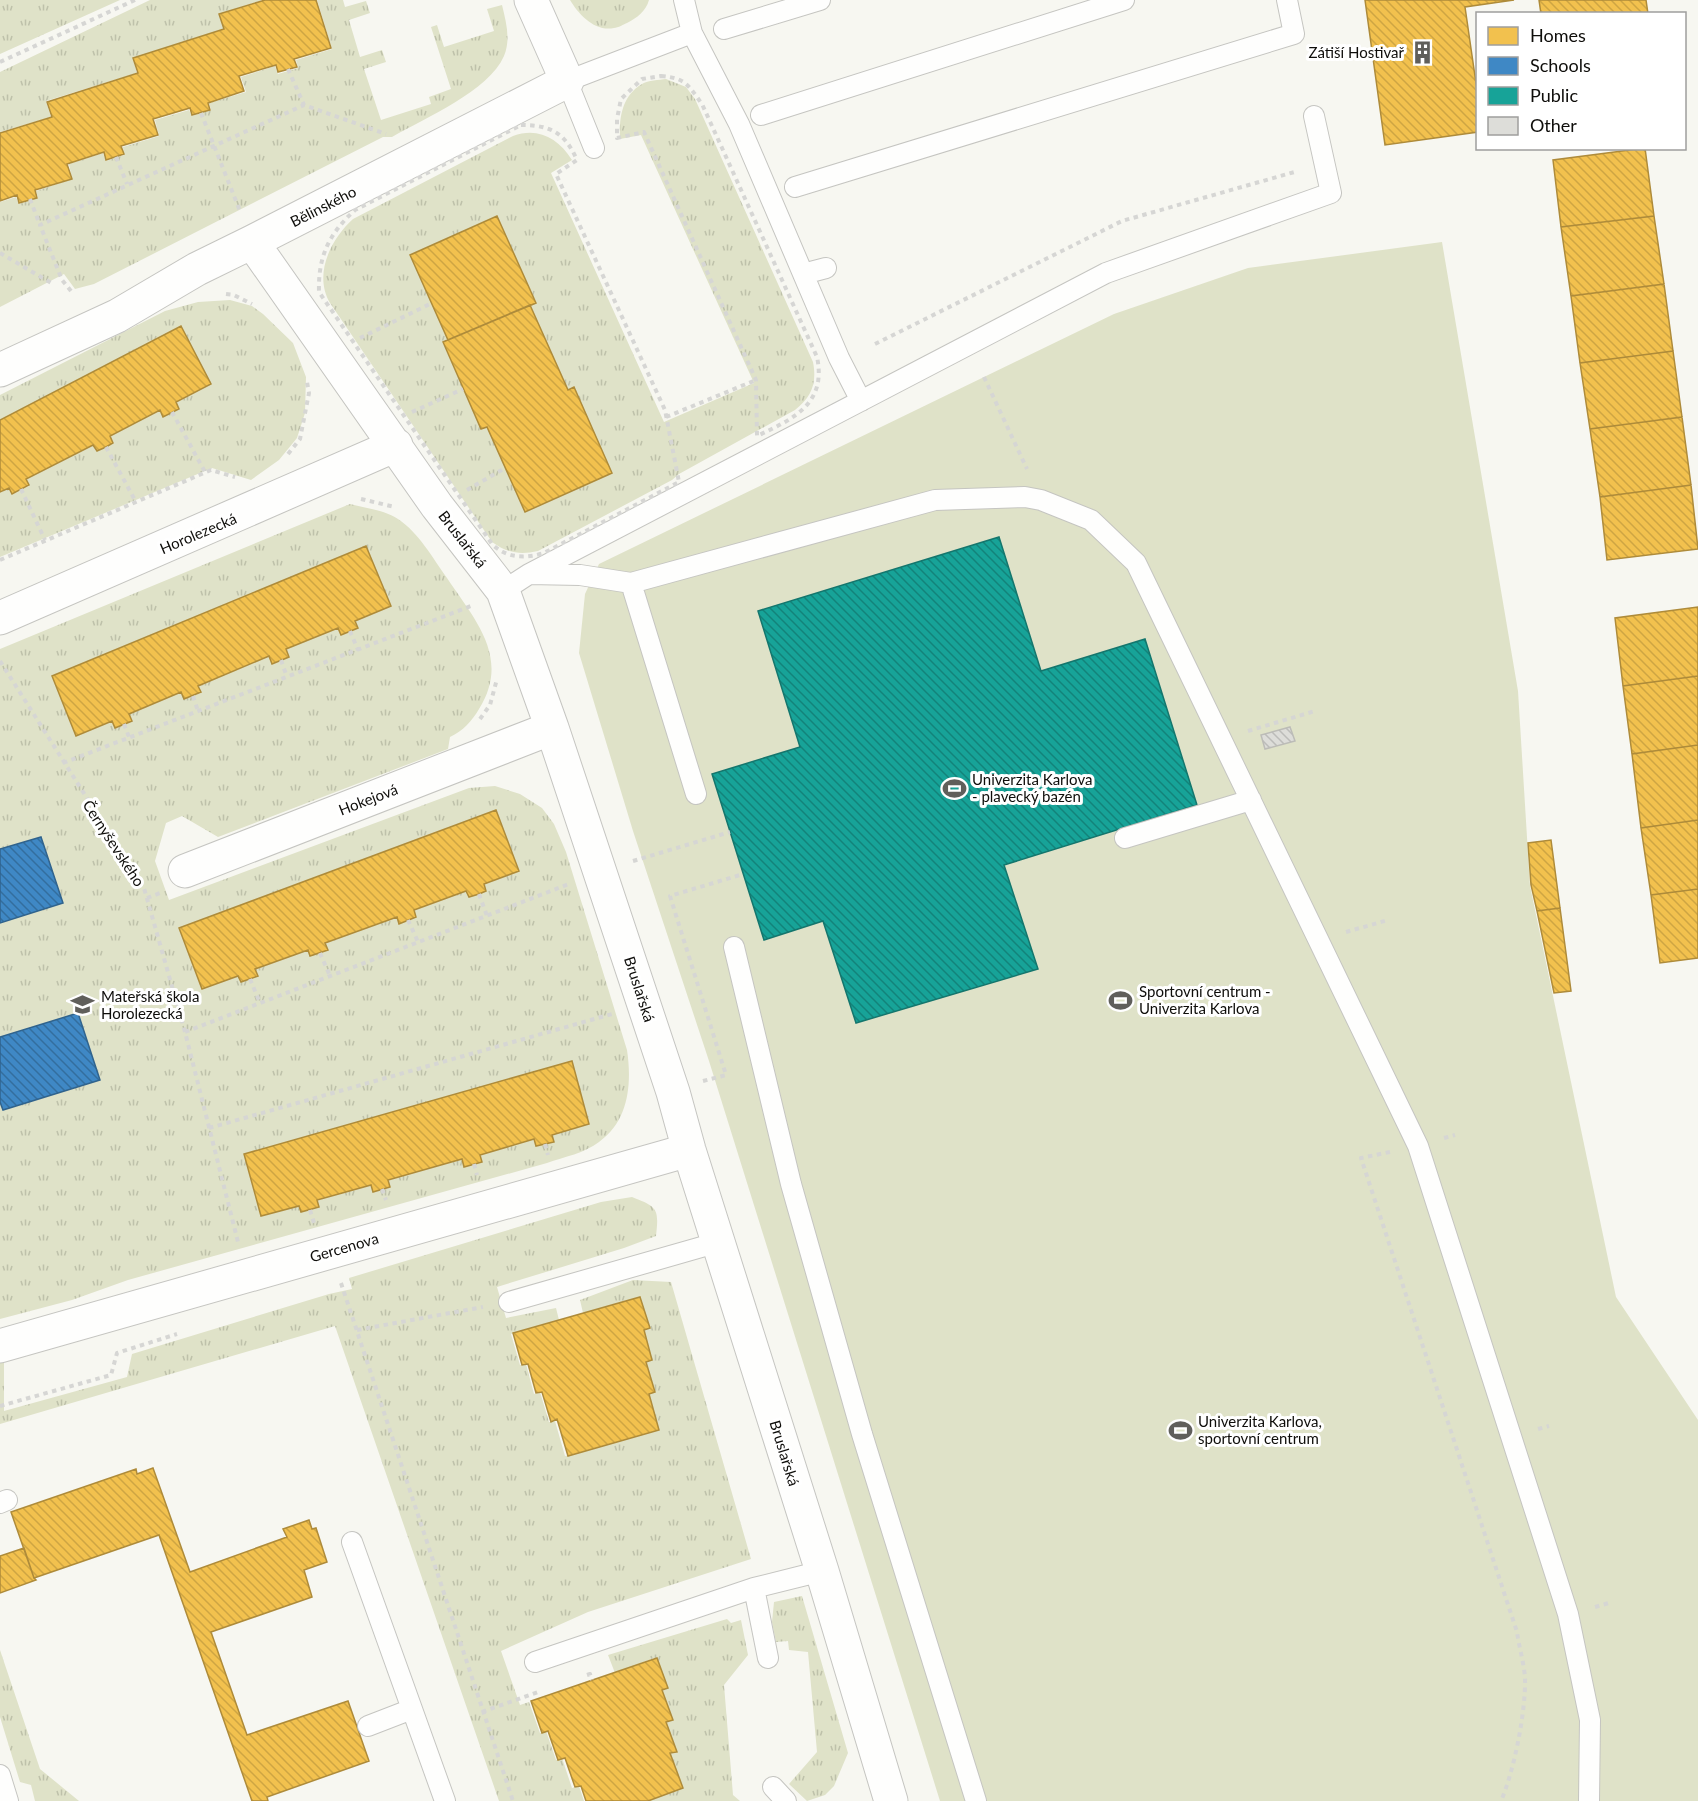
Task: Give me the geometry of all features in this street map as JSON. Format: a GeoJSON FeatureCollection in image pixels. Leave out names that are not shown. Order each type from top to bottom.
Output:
{"type":"FeatureCollection","features":[{"type":"Feature","properties":{"kind":"street"},"geometry":{"type":"LineString","coordinates":[[531,0],[567,81]]}},
{"type":"Feature","properties":{"kind":"street","name":"Bělinského"},"geometry":{"type":"LineString","coordinates":[[0,370],[117,316],[197,269],[567,81]]}},
{"type":"Feature","properties":{"kind":"street","name":"Bruslařská"},"geometry":{"type":"LineString","coordinates":[[252,242],[399,430],[437,506],[502,590],[552,728],[674,1092],[689,1150],[822,1570],[891,1801]]}},
{"type":"Feature","properties":{"kind":"street","name":"Horolezecká"},"geometry":{"type":"LineString","coordinates":[[0,618],[399,430]]}},
{"type":"Feature","properties":{"kind":"street","name":"Hokejová"},"geometry":{"type":"LineString","coordinates":[[185,871],[552,728]]}},
{"type":"Feature","properties":{"kind":"street","name":"Gercenova"},"geometry":{"type":"LineString","coordinates":[[0,1346],[689,1150]]}},
{"type":"Feature","properties":{"kind":"lane"},"geometry":{"type":"LineString","coordinates":[[684,0],[692,33],[739,124],[839,358],[861,401]]}},
{"type":"Feature","properties":{"kind":"lane"},"geometry":{"type":"LineString","coordinates":[[724,29],[820,0]]}},
{"type":"Feature","properties":{"kind":"lane"},"geometry":{"type":"LineString","coordinates":[[761,115],[1124,0]]}},
{"type":"Feature","properties":{"kind":"lane"},"geometry":{"type":"LineString","coordinates":[[795,187],[1294,34],[1287,0]]}},
{"type":"Feature","properties":{"kind":"lane"},"geometry":{"type":"LineString","coordinates":[[594,148],[567,81],[692,33]]}},
{"type":"Feature","properties":{"kind":"lane"},"geometry":{"type":"LineString","coordinates":[[502,590],[1106,273],[1330,193],[1314,116]]}},
{"type":"Feature","properties":{"kind":"lane"},"geometry":{"type":"LineString","coordinates":[[803,274],[826,267]]}},
{"type":"Feature","properties":{"kind":"lane"},"geometry":{"type":"LineString","coordinates":[[502,590],[580,575],[632,584],[935,500],[1025,497],[1041,500],[1091,520],[1136,563],[1419,1146],[1569,1614],[1590,1720],[1589,1801]]}},
{"type":"Feature","properties":{"kind":"lane"},"geometry":{"type":"LineString","coordinates":[[632,584],[696,794]]}},
{"type":"Feature","properties":{"kind":"lane"},"geometry":{"type":"LineString","coordinates":[[1125,838],[1251,800]]}},
{"type":"Feature","properties":{"kind":"lane"},"geometry":{"type":"LineString","coordinates":[[734,947],[791,1184],[859,1423],[976,1801]]}},
{"type":"Feature","properties":{"kind":"lane"},"geometry":{"type":"LineString","coordinates":[[509,1302],[719,1242]]}},
{"type":"Feature","properties":{"kind":"lane"},"geometry":{"type":"LineString","coordinates":[[352,1542],[445,1801]]}},
{"type":"Feature","properties":{"kind":"lane"},"geometry":{"type":"LineString","coordinates":[[535,1662],[754,1588],[822,1570]]}},
{"type":"Feature","properties":{"kind":"lane"},"geometry":{"type":"LineString","coordinates":[[754,1588],[768,1658]]}},
{"type":"Feature","properties":{"kind":"lane"},"geometry":{"type":"LineString","coordinates":[[368,1726],[412,1709]]}},
{"type":"Feature","properties":{"kind":"lane"},"geometry":{"type":"LineString","coordinates":[[0,1775],[8,1801]]}},
{"type":"Feature","properties":{"kind":"path"},"geometry":{"type":"LineString","coordinates":[[0,62],[135,0]]}},
{"type":"Feature","properties":{"kind":"path"},"geometry":{"type":"LineString","coordinates":[[288,69],[304,105]]}},
{"type":"Feature","properties":{"kind":"path"},"geometry":{"type":"LineString","coordinates":[[661,76],[677,77],[688,85],[702,104],[813,346],[819,366],[819,376],[818,386],[810,402],[794,416],[757,436],[756,380],[644,132],[617,138],[617,119],[621,99],[642,79],[661,76]]}},
{"type":"Feature","properties":{"kind":"path"},"geometry":{"type":"LineString","coordinates":[[40,225],[304,105],[392,137]]}},
{"type":"Feature","properties":{"kind":"path"},"geometry":{"type":"LineString","coordinates":[[201,113],[240,212]]}},
{"type":"Feature","properties":{"kind":"path"},"geometry":{"type":"LineString","coordinates":[[335,316],[319,292],[318,277],[321,256],[340,224],[355,210],[521,124],[548,127],[570,143],[577,160],[556,174],[665,410],[679,482],[544,553],[525,558],[506,554],[497,549],[457,495],[399,430],[347,334]]}},
{"type":"Feature","properties":{"kind":"path"},"geometry":{"type":"LineString","coordinates":[[116,157],[127,184]]}},
{"type":"Feature","properties":{"kind":"path"},"geometry":{"type":"LineString","coordinates":[[875,344],[1122,221],[1302,170]]}},
{"type":"Feature","properties":{"kind":"path"},"geometry":{"type":"LineString","coordinates":[[30,200],[62,280],[71,291]]}},
{"type":"Feature","properties":{"kind":"path"},"geometry":{"type":"LineString","coordinates":[[0,253],[54,284]]}},
{"type":"Feature","properties":{"kind":"path"},"geometry":{"type":"LineString","coordinates":[[222,294],[234,295],[259,307]]}},
{"type":"Feature","properties":{"kind":"path"},"geometry":{"type":"LineString","coordinates":[[353,342],[432,303]]}},
{"type":"Feature","properties":{"kind":"path"},"geometry":{"type":"LineString","coordinates":[[283,461],[300,439],[309,393],[305,372]]}},
{"type":"Feature","properties":{"kind":"path"},"geometry":{"type":"LineString","coordinates":[[984,377],[1041,500]]}},
{"type":"Feature","properties":{"kind":"path"},"geometry":{"type":"LineString","coordinates":[[666,417],[756,380]]}},
{"type":"Feature","properties":{"kind":"path"},"geometry":{"type":"LineString","coordinates":[[399,430],[463,389]]}},
{"type":"Feature","properties":{"kind":"path"},"geometry":{"type":"LineString","coordinates":[[172,412],[205,472]]}},
{"type":"Feature","properties":{"kind":"path"},"geometry":{"type":"LineString","coordinates":[[106,447],[136,502]]}},
{"type":"Feature","properties":{"kind":"path"},"geometry":{"type":"LineString","coordinates":[[457,495],[505,468]]}},
{"type":"Feature","properties":{"kind":"path"},"geometry":{"type":"LineString","coordinates":[[0,560],[210,470],[243,479]]}},
{"type":"Feature","properties":{"kind":"path"},"geometry":{"type":"LineString","coordinates":[[21,489],[45,540]]}},
{"type":"Feature","properties":{"kind":"path"},"geometry":{"type":"LineString","coordinates":[[354,498],[395,507],[403,512]]}},
{"type":"Feature","properties":{"kind":"path"},"geometry":{"type":"LineString","coordinates":[[63,763],[358,650],[502,590]]}},
{"type":"Feature","properties":{"kind":"path"},"geometry":{"type":"LineString","coordinates":[[350,631],[358,650]]}},
{"type":"Feature","properties":{"kind":"path"},"geometry":{"type":"LineString","coordinates":[[281,660],[287,677]]}},
{"type":"Feature","properties":{"kind":"path","name":"Černyševského"},"geometry":{"type":"LineString","coordinates":[[0,661],[144,888],[241,1252]]}},
{"type":"Feature","properties":{"kind":"path"},"geometry":{"type":"LineString","coordinates":[[474,728],[490,705],[499,671]]}},
{"type":"Feature","properties":{"kind":"path"},"geometry":{"type":"LineString","coordinates":[[193,696],[198,711]]}},
{"type":"Feature","properties":{"kind":"path"},"geometry":{"type":"LineString","coordinates":[[1221,739],[1315,711]]}},
{"type":"Feature","properties":{"kind":"path"},"geometry":{"type":"LineString","coordinates":[[124,724],[130,737]]}},
{"type":"Feature","properties":{"kind":"path"},"geometry":{"type":"LineString","coordinates":[[184,1032],[601,872],[730,832]]}},
{"type":"Feature","properties":{"kind":"path"},"geometry":{"type":"LineString","coordinates":[[703,1082],[726,1075],[670,896],[740,875]]}},
{"type":"Feature","properties":{"kind":"path"},"geometry":{"type":"LineString","coordinates":[[478,894],[488,916]]}},
{"type":"Feature","properties":{"kind":"path"},"geometry":{"type":"LineString","coordinates":[[408,920],[418,942]]}},
{"type":"Feature","properties":{"kind":"path"},"geometry":{"type":"LineString","coordinates":[[1319,940],[1388,920]]}},
{"type":"Feature","properties":{"kind":"path"},"geometry":{"type":"LineString","coordinates":[[320,953],[330,976]]}},
{"type":"Feature","properties":{"kind":"path"},"geometry":{"type":"LineString","coordinates":[[250,979],[260,1003]]}},
{"type":"Feature","properties":{"kind":"path"},"geometry":{"type":"LineString","coordinates":[[209,1128],[614,1013]]}},
{"type":"Feature","properties":{"kind":"path"},"geometry":{"type":"LineString","coordinates":[[1455,1135],[1419,1146],[1361,1158],[1517,1632],[1525,1678],[1518,1737],[1508,1786],[1501,1801]]}},
{"type":"Feature","properties":{"kind":"path"},"geometry":{"type":"LineString","coordinates":[[331,1251],[478,1701],[513,1801]]}},
{"type":"Feature","properties":{"kind":"path"},"geometry":{"type":"LineString","coordinates":[[357,1330],[509,1302]]}},
{"type":"Feature","properties":{"kind":"path"},"geometry":{"type":"LineString","coordinates":[[0,1406],[111,1375],[117,1353],[181,1333]]}},
{"type":"Feature","properties":{"kind":"green space"},"geometry":{"type":"Polygon","coordinates":[[[0,0],[120,0],[0,54],[0,0]]]}},
{"type":"Feature","properties":{"kind":"green space"},"geometry":{"type":"Polygon","coordinates":[[[150,0],[263,0],[219,14],[224,29],[133,58],[137,73],[46,101],[51,117],[0,132],[0,72],[150,0]]]}},
{"type":"Feature","properties":{"kind":"green space"},"geometry":{"type":"Polygon","coordinates":[[[317,0],[343,0],[345,7],[366,1],[370,13],[349,20],[360,57],[382,50],[386,62],[364,69],[381,120],[431,104],[429,97],[451,89],[431,27],[437,25],[444,47],[494,31],[487,9],[502,5],[507,31],[506,50],[496,69],[471,92],[392,137],[383,137],[94,284],[75,289],[64,274],[0,307],[0,202],[16,197],[19,204],[38,198],[36,191],[72,179],[69,164],[103,153],[106,161],[124,155],[123,147],[159,136],[155,120],[189,110],[192,116],[211,110],[209,103],[246,92],[241,77],[275,66],[278,74],[298,68],[296,60],[332,49],[317,0]]]}},
{"type":"Feature","properties":{"kind":"green space"},"geometry":{"type":"Polygon","coordinates":[[[570,0],[649,0],[643,11],[634,19],[607,29],[588,21],[570,0]]]}},
{"type":"Feature","properties":{"kind":"green space"},"geometry":{"type":"Polygon","coordinates":[[[666,79],[686,87],[695,99],[813,362],[812,389],[806,400],[795,410],[672,480],[538,551],[519,553],[508,551],[492,542],[330,303],[323,280],[327,258],[338,236],[353,219],[513,136],[531,133],[547,136],[554,140],[572,160],[551,173],[664,422],[754,383],[641,135],[620,139],[621,115],[630,95],[644,83],[666,79]],[[497,216],[410,255],[448,340],[443,343],[481,429],[487,427],[525,512],[612,473],[568,390],[530,305],[536,302],[497,216]]]}},
{"type":"Feature","properties":{"kind":"green space","name":"Sportovní centrum - Univerzita Karlova"},"geometry":{"type":"Polygon","coordinates":[[[1442,242],[1518,691],[1530,886],[1616,1297],[1698,1420],[1698,1801],[940,1801],[709,1061],[633,831],[579,653],[585,594],[599,564],[1114,314],[1248,268],[1442,242]]]}},
{"type":"Feature","properties":{"kind":"green space"},"geometry":{"type":"Polygon","coordinates":[[[230,300],[252,306],[293,343],[306,377],[305,413],[297,438],[279,460],[251,480],[212,468],[0,557],[0,492],[9,488],[13,494],[29,486],[26,479],[93,445],[97,451],[113,443],[110,436],[160,410],[163,417],[179,409],[176,402],[210,384],[181,326],[0,420],[0,395],[165,311],[198,302],[230,300]]]}},
{"type":"Feature","properties":{"kind":"green space"},"geometry":{"type":"Polygon","coordinates":[[[350,504],[387,513],[406,525],[419,538],[478,624],[486,640],[491,673],[488,690],[473,718],[463,729],[450,737],[448,749],[218,837],[182,816],[166,823],[155,861],[169,900],[469,788],[495,786],[520,794],[542,808],[554,824],[566,852],[627,1050],[628,1088],[617,1123],[599,1142],[587,1149],[547,1163],[128,1280],[72,1300],[0,1319],[0,1102],[3,1110],[0,1037],[0,923],[63,903],[41,837],[0,849],[0,649],[350,504]],[[366,546],[52,676],[76,735],[112,721],[116,728],[132,721],[129,714],[181,692],[184,699],[201,693],[198,686],[269,656],[289,657],[286,649],[338,628],[341,635],[358,628],[355,621],[391,606],[366,546]],[[496,810],[179,928],[202,989],[238,976],[241,982],[257,976],[255,969],[308,950],[311,956],[327,950],[325,943],[397,917],[399,923],[414,910],[519,871],[496,810]],[[572,1062],[244,1154],[261,1216],[299,1206],[301,1212],[318,1207],[317,1200],[371,1185],[373,1192],[390,1187],[388,1180],[462,1159],[464,1167],[480,1155],[534,1139],[536,1146],[553,1142],[552,1135],[589,1123],[572,1062]]]}},
{"type":"Feature","properties":{"kind":"green space"},"geometry":{"type":"Polygon","coordinates":[[[632,1197],[655,1210],[657,1214],[656,1236],[497,1287],[506,1318],[556,1308],[559,1320],[511,1334],[520,1365],[526,1364],[534,1394],[540,1392],[549,1422],[555,1421],[565,1456],[657,1430],[647,1394],[643,1330],[648,1329],[638,1298],[583,1313],[580,1300],[633,1280],[671,1282],[751,1559],[588,1612],[501,1651],[520,1705],[529,1702],[540,1733],[546,1731],[556,1760],[562,1758],[572,1788],[579,1786],[584,1801],[499,1801],[335,1326],[0,1424],[0,1358],[4,1357],[4,1411],[127,1377],[132,1354],[352,1289],[349,1278],[601,1202],[632,1197]]]}},
{"type":"Feature","properties":{"kind":"green space"},"geometry":{"type":"Polygon","coordinates":[[[802,1596],[848,1753],[834,1786],[825,1795],[807,1801],[789,1784],[817,1752],[808,1652],[789,1650],[788,1641],[776,1642],[772,1622],[774,1602],[802,1596]]]}},
{"type":"Feature","properties":{"kind":"green space"},"geometry":{"type":"Polygon","coordinates":[[[727,1619],[731,1623],[741,1620],[748,1655],[724,1685],[733,1795],[740,1801],[647,1801],[668,1754],[674,1752],[664,1723],[660,1691],[665,1689],[654,1658],[615,1673],[608,1655],[727,1619]]]}},
{"type":"Feature","properties":{"kind":"green space"},"geometry":{"type":"Polygon","coordinates":[[[0,1650],[40,1769],[79,1801],[35,1801],[31,1785],[20,1782],[0,1717],[0,1650]]]}},
{"type":"Feature","properties":{"kind":"building: Homes"},"geometry":{"type":"Polygon","coordinates":[[[265,0],[316,0],[331,48],[294,59],[297,67],[278,72],[276,65],[239,76],[244,91],[208,103],[210,110],[192,115],[190,108],[153,119],[158,135],[121,146],[124,154],[106,160],[104,152],[67,164],[72,179],[35,190],[37,198],[19,203],[17,195],[0,201],[0,133],[52,117],[47,102],[138,73],[133,58],[224,29],[219,14],[265,0]]]}},
{"type":"Feature","properties":{"kind":"building: Homes","name":"Zátiší Hostivař"},"geometry":{"type":"Polygon","coordinates":[[[1365,0],[1514,0],[1465,7],[1476,83],[1476,132],[1385,145],[1365,0]]]}},
{"type":"Feature","properties":{"kind":"building: Homes"},"geometry":{"type":"Polygon","coordinates":[[[1539,0],[1646,0],[1648,12],[1541,12],[1539,0]]]}},
{"type":"Feature","properties":{"kind":"building: Homes"},"geometry":{"type":"Polygon","coordinates":[[[1645,150],[1654,216],[1561,227],[1553,160],[1645,150]]]}},
{"type":"Feature","properties":{"kind":"building: Homes"},"geometry":{"type":"Polygon","coordinates":[[[497,216],[536,303],[448,340],[410,255],[497,216]]]}},
{"type":"Feature","properties":{"kind":"building: Homes"},"geometry":{"type":"Polygon","coordinates":[[[1654,216],[1664,284],[1571,296],[1561,227],[1654,216]]]}},
{"type":"Feature","properties":{"kind":"building: Homes"},"geometry":{"type":"Polygon","coordinates":[[[1664,284],[1673,351],[1580,363],[1571,296],[1664,284]]]}},
{"type":"Feature","properties":{"kind":"building: Homes"},"geometry":{"type":"Polygon","coordinates":[[[530,305],[568,390],[574,387],[612,473],[525,512],[487,427],[481,429],[443,342],[530,305]]]}},
{"type":"Feature","properties":{"kind":"building: Homes"},"geometry":{"type":"Polygon","coordinates":[[[181,326],[211,384],[176,402],[179,409],[163,417],[160,410],[110,436],[113,443],[106,447],[97,451],[93,445],[26,479],[29,485],[12,494],[9,488],[0,492],[0,420],[181,326]]]}},
{"type":"Feature","properties":{"kind":"building: Homes"},"geometry":{"type":"Polygon","coordinates":[[[1673,351],[1682,417],[1590,429],[1580,363],[1673,351]]]}},
{"type":"Feature","properties":{"kind":"building: Homes"},"geometry":{"type":"Polygon","coordinates":[[[1682,417],[1691,485],[1600,497],[1590,429],[1682,417]]]}},
{"type":"Feature","properties":{"kind":"building: Homes"},"geometry":{"type":"Polygon","coordinates":[[[1691,485],[1698,549],[1607,560],[1600,497],[1691,485]]]}},
{"type":"Feature","properties":{"kind":"building: Homes"},"geometry":{"type":"Polygon","coordinates":[[[366,546],[391,606],[355,621],[358,628],[341,635],[338,628],[286,649],[289,657],[272,664],[269,656],[198,686],[201,692],[184,699],[181,692],[129,714],[132,721],[115,728],[112,721],[76,736],[52,676],[366,546]]]}},
{"type":"Feature","properties":{"kind":"building: Homes"},"geometry":{"type":"Polygon","coordinates":[[[1698,607],[1698,676],[1623,686],[1615,618],[1698,607]]]}},
{"type":"Feature","properties":{"kind":"building: Homes"},"geometry":{"type":"Polygon","coordinates":[[[1698,676],[1698,745],[1632,754],[1623,686],[1698,676]]]}},
{"type":"Feature","properties":{"kind":"building: Homes"},"geometry":{"type":"Polygon","coordinates":[[[1698,745],[1698,820],[1641,828],[1632,754],[1698,745]]]}},
{"type":"Feature","properties":{"kind":"building: Homes"},"geometry":{"type":"Polygon","coordinates":[[[496,810],[519,871],[484,884],[486,891],[479,894],[469,897],[466,891],[414,910],[416,917],[399,924],[397,917],[325,943],[328,950],[310,956],[308,950],[255,969],[258,976],[241,982],[238,976],[202,989],[179,928],[496,810]]]}},
{"type":"Feature","properties":{"kind":"building: Homes"},"geometry":{"type":"Polygon","coordinates":[[[1698,820],[1698,889],[1651,895],[1641,828],[1698,820]]]}},
{"type":"Feature","properties":{"kind":"building: Homes"},"geometry":{"type":"Polygon","coordinates":[[[1551,840],[1560,908],[1537,911],[1531,885],[1528,843],[1551,840]]]}},
{"type":"Feature","properties":{"kind":"building: Homes"},"geometry":{"type":"Polygon","coordinates":[[[1698,889],[1698,958],[1660,963],[1651,895],[1698,889]]]}},
{"type":"Feature","properties":{"kind":"building: Homes"},"geometry":{"type":"Polygon","coordinates":[[[1560,908],[1571,991],[1554,993],[1537,911],[1560,908]]]}},
{"type":"Feature","properties":{"kind":"building: Homes"},"geometry":{"type":"Polygon","coordinates":[[[572,1061],[589,1124],[552,1135],[554,1142],[536,1146],[534,1139],[480,1155],[482,1162],[464,1167],[462,1159],[388,1180],[390,1187],[373,1192],[371,1185],[317,1200],[319,1207],[301,1212],[299,1206],[261,1216],[244,1154],[572,1061]]]}},
{"type":"Feature","properties":{"kind":"building: Homes"},"geometry":{"type":"Polygon","coordinates":[[[640,1297],[650,1328],[644,1330],[652,1360],[646,1362],[655,1392],[649,1394],[659,1430],[568,1456],[557,1419],[551,1422],[542,1392],[536,1393],[528,1364],[522,1365],[513,1333],[640,1297]]]}},
{"type":"Feature","properties":{"kind":"building: Homes"},"geometry":{"type":"Polygon","coordinates":[[[153,1468],[190,1572],[287,1537],[283,1529],[309,1520],[312,1529],[316,1528],[327,1562],[304,1570],[312,1597],[211,1632],[247,1735],[348,1701],[369,1761],[267,1797],[268,1801],[252,1801],[159,1535],[34,1578],[11,1512],[136,1469],[137,1474],[153,1468]]]}},
{"type":"Feature","properties":{"kind":"building: Homes"},"geometry":{"type":"Polygon","coordinates":[[[24,1548],[36,1580],[0,1593],[0,1556],[24,1548]]]}},
{"type":"Feature","properties":{"kind":"building: Homes"},"geometry":{"type":"Polygon","coordinates":[[[657,1658],[668,1688],[662,1690],[673,1720],[666,1722],[677,1752],[670,1753],[683,1788],[648,1801],[586,1801],[581,1786],[575,1787],[565,1758],[558,1760],[548,1731],[542,1733],[531,1701],[657,1658]]]}},
{"type":"Feature","properties":{"kind":"building: Schools"},"geometry":{"type":"Polygon","coordinates":[[[41,837],[63,903],[0,923],[0,849],[41,837]]]}},
{"type":"Feature","properties":{"kind":"building: Schools"},"geometry":{"type":"Polygon","coordinates":[[[78,1013],[100,1080],[3,1110],[0,1102],[0,1037],[78,1013]]]}},
{"type":"Feature","properties":{"kind":"building: Public","name":"Univerzita Karlova - plavecký bazén"},"geometry":{"type":"Polygon","coordinates":[[[999,537],[1041,671],[1145,639],[1197,805],[1004,865],[1038,969],[856,1023],[823,921],[764,940],[712,774],[800,747],[758,611],[999,537]]]}},
{"type":"Feature","properties":{"kind":"building: Other"},"geometry":{"type":"Polygon","coordinates":[[[1290,727],[1295,741],[1265,749],[1261,735],[1290,727]]]}},
{"type":"Feature","properties":{"kind":"place","name":"Zátiší Hostivař"},"geometry":{"type":"Point","coordinates":[1422,52]}},
{"type":"Feature","properties":{"kind":"place","name":"Univerzita Karlova - plavecký bazén"},"geometry":{"type":"Point","coordinates":[954,788]}},
{"type":"Feature","properties":{"kind":"place","name":"Sportovní centrum - Univerzita Karlova"},"geometry":{"type":"Point","coordinates":[1121,1000]}},
{"type":"Feature","properties":{"kind":"place","name":"Mateřská škola Horolezecká"},"geometry":{"type":"Point","coordinates":[83,1005]}},
{"type":"Feature","properties":{"kind":"place","name":"Univerzita Karlova, sportovní centrum"},"geometry":{"type":"Point","coordinates":[1180,1430]}}]}
